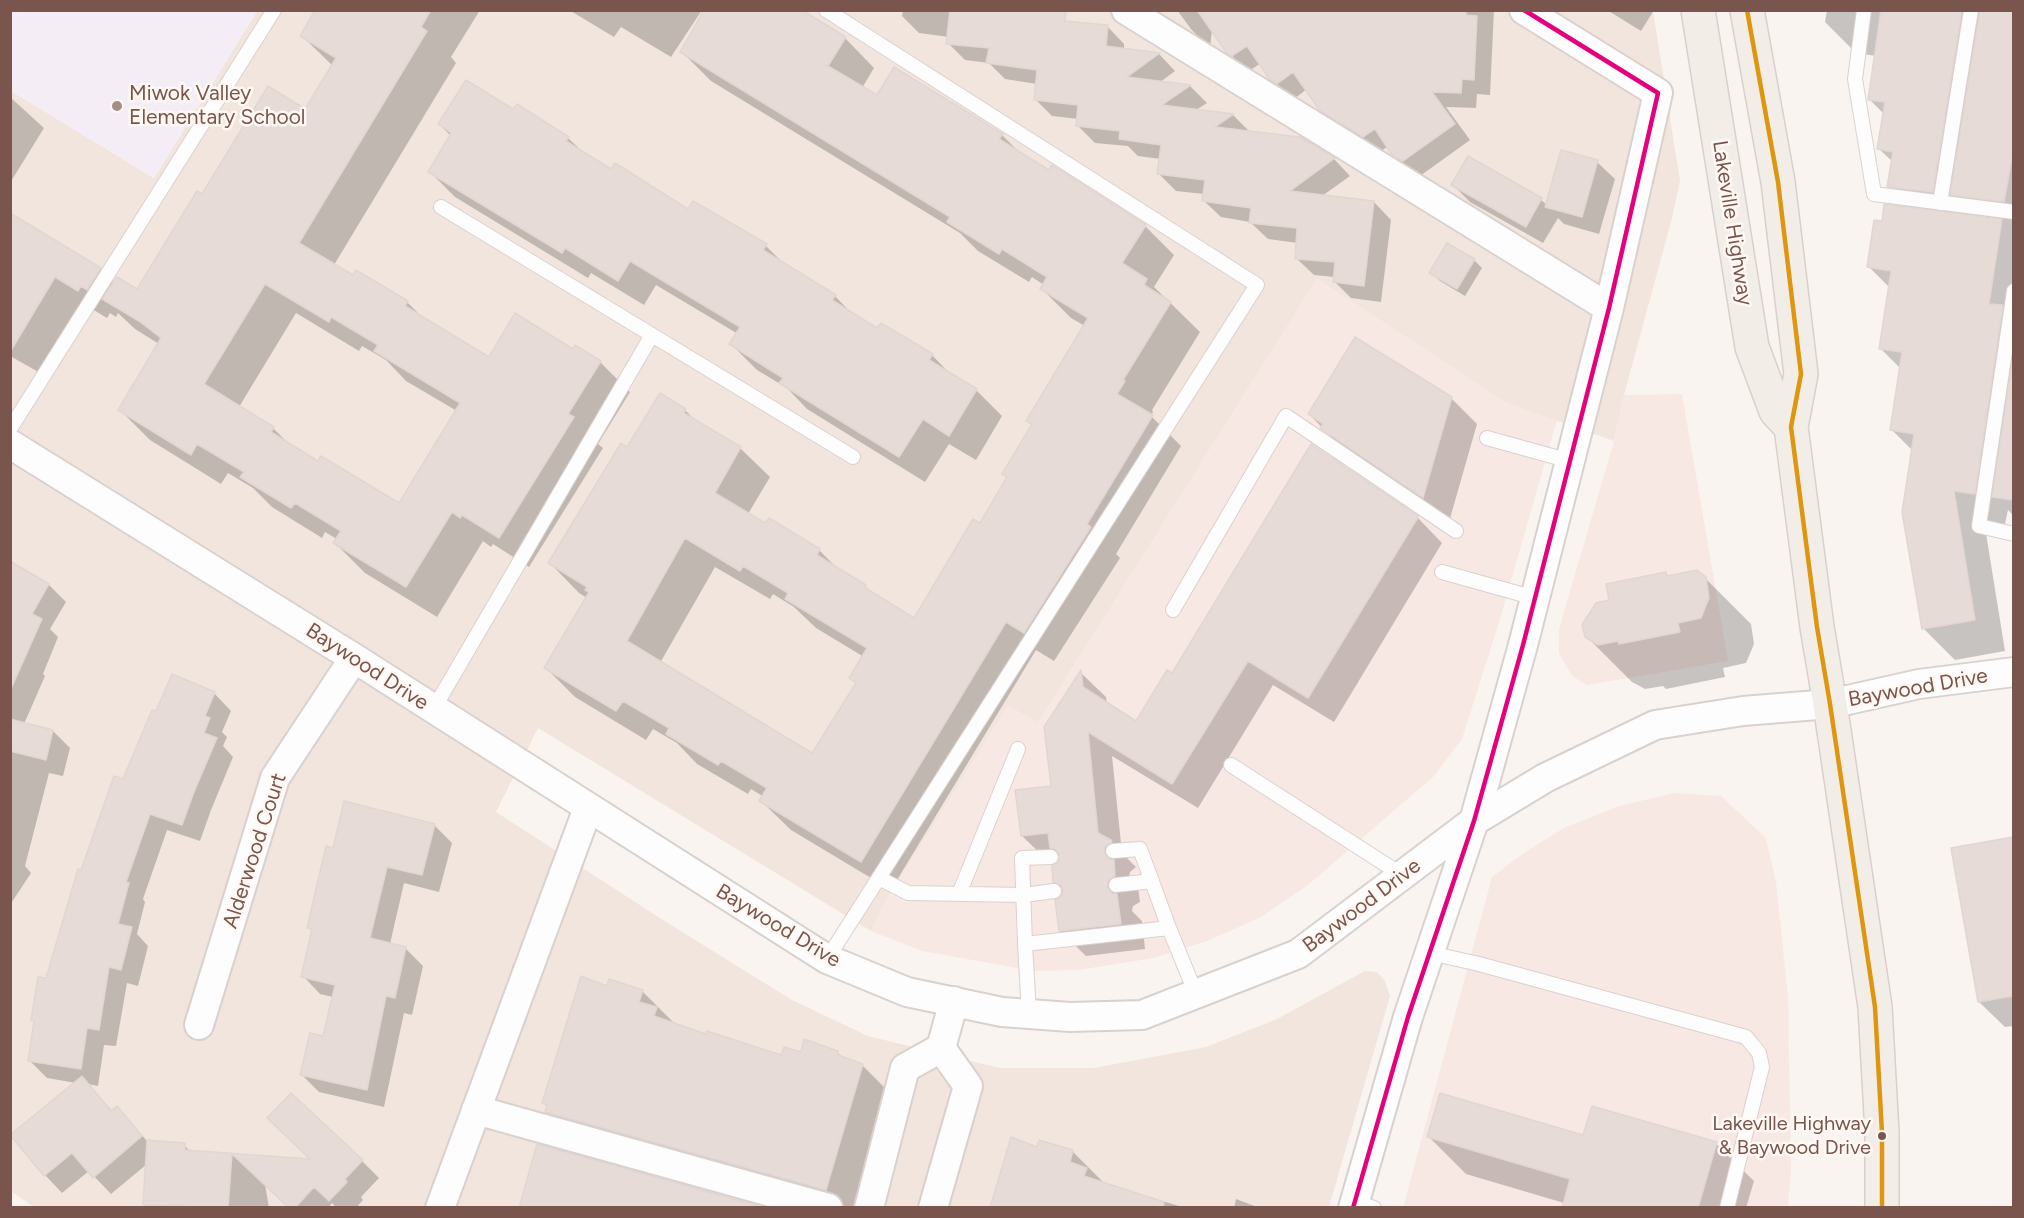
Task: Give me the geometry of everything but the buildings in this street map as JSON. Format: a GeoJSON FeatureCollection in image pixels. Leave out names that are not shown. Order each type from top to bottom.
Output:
{"type":"FeatureCollection","features":[{"type":"Feature","properties":{"kind":"main road","name":"Lakeville Highway"},"geometry":{"type":"LineString","coordinates":[[1698,10],[1752,347],[1776,411],[1791,427]]}},
{"type":"Feature","properties":{"kind":"main road","name":"Lakeville Highway"},"geometry":{"type":"LineString","coordinates":[[1747,10],[1778,182],[1801,374],[1791,427],[1817,627],[1875,1007],[1882,1133],[1882,1208]]}},
{"type":"Feature","properties":{"kind":"street"},"geometry":{"type":"LineString","coordinates":[[1126,10],[1609,308]]}},
{"type":"Feature","properties":{"kind":"street"},"geometry":{"type":"LineString","coordinates":[[1360,1205],[1408,1017],[1474,821],[1535,598],[1609,308],[1658,93],[1524,10]]}},
{"type":"Feature","properties":{"kind":"street","name":"Baywood Drive"},"geometry":{"type":"LineString","coordinates":[[10,444],[354,658],[826,959],[908,992],[1002,1012],[1070,1017],[1142,1015],[1298,954],[1474,821],[1545,778],[1655,725],[1743,711],[1830,704],[1919,684],[2013,673]]}},
{"type":"Feature","properties":{"kind":"street","name":"Alderwood Court"},"geometry":{"type":"LineString","coordinates":[[199,1025],[275,778],[354,658]]}},
{"type":"Feature","properties":{"kind":"street"},"geometry":{"type":"LineString","coordinates":[[440,1208],[588,808]]}},
{"type":"Feature","properties":{"kind":"street"},"geometry":{"type":"LineString","coordinates":[[869,1208],[905,1068],[941,1048],[954,1002]]}},
{"type":"Feature","properties":{"kind":"street"},"geometry":{"type":"LineString","coordinates":[[933,1208],[968,1086],[941,1048]]}},
{"type":"Feature","properties":{"kind":"street"},"geometry":{"type":"LineString","coordinates":[[476,1110],[828,1208]]}},
{"type":"Feature","properties":{"kind":"lane"},"geometry":{"type":"LineString","coordinates":[[10,429],[274,10]]}},
{"type":"Feature","properties":{"kind":"lane"},"geometry":{"type":"LineString","coordinates":[[826,10],[1257,285],[826,959]]}},
{"type":"Feature","properties":{"kind":"lane"},"geometry":{"type":"LineString","coordinates":[[1864,10],[1855,79],[1874,194],[2013,212]]}},
{"type":"Feature","properties":{"kind":"lane"},"geometry":{"type":"LineString","coordinates":[[1940,202],[1971,10]]}},
{"type":"Feature","properties":{"kind":"lane"},"geometry":{"type":"LineString","coordinates":[[441,207],[853,457]]}},
{"type":"Feature","properties":{"kind":"lane"},"geometry":{"type":"LineString","coordinates":[[2013,291],[1979,526],[2013,534]]}},
{"type":"Feature","properties":{"kind":"lane"},"geometry":{"type":"LineString","coordinates":[[433,710],[652,335]]}},
{"type":"Feature","properties":{"kind":"lane"},"geometry":{"type":"LineString","coordinates":[[1173,610],[1286,416],[1456,531]]}},
{"type":"Feature","properties":{"kind":"lane"},"geometry":{"type":"LineString","coordinates":[[1487,438],[1570,461]]}},
{"type":"Feature","properties":{"kind":"lane"},"geometry":{"type":"LineString","coordinates":[[1442,572],[1535,598]]}},
{"type":"Feature","properties":{"kind":"lane"},"geometry":{"type":"LineString","coordinates":[[959,894],[1018,748]]}},
{"type":"Feature","properties":{"kind":"lane"},"geometry":{"type":"LineString","coordinates":[[1231,765],[1402,875]]}},
{"type":"Feature","properties":{"kind":"lane"},"geometry":{"type":"LineString","coordinates":[[1113,851],[1140,849],[1196,994]]}},
{"type":"Feature","properties":{"kind":"lane"},"geometry":{"type":"LineString","coordinates":[[1029,1014],[1022,858],[1051,856]]}},
{"type":"Feature","properties":{"kind":"lane"},"geometry":{"type":"LineString","coordinates":[[879,878],[908,893],[1024,895],[1054,891]]}},
{"type":"Feature","properties":{"kind":"lane"},"geometry":{"type":"LineString","coordinates":[[1116,885],[1152,881]]}},
{"type":"Feature","properties":{"kind":"lane"},"geometry":{"type":"LineString","coordinates":[[1025,944],[1170,928]]}},
{"type":"Feature","properties":{"kind":"lane"},"geometry":{"type":"LineString","coordinates":[[1430,953],[1479,964],[1746,1037],[1759,1053],[1762,1067],[1727,1208]]}},
{"type":"Feature","properties":{"kind":"shaded area","name":"Miwok Valley Elementary School"},"geometry":{"type":"Polygon","coordinates":[[[11,10],[257,11],[154,178],[11,91],[11,10]]]}},
{"type":"Feature","properties":{"kind":"shaded area"},"geometry":{"type":"Polygon","coordinates":[[[257,11],[1653,11],[1680,181],[1614,441],[1506,403],[1317,279],[1038,723],[1008,706],[882,908],[871,931],[538,728],[496,812],[792,1000],[868,1036],[1000,1068],[1094,1068],[1206,1047],[1277,1019],[1365,971],[1377,972],[1385,981],[1390,996],[1329,1207],[35,1208],[11,1191],[11,91],[154,178],[257,11]]]}},
{"type":"Feature","properties":{"kind":"shaded area"},"geometry":{"type":"Polygon","coordinates":[[[1317,279],[1506,403],[1557,420],[1500,619],[1462,739],[1433,777],[1308,885],[1261,917],[1207,941],[1154,958],[1078,970],[1034,971],[922,951],[871,931],[882,908],[1008,706],[1038,723],[1317,279]]]}},
{"type":"Feature","properties":{"kind":"shaded area"},"geometry":{"type":"Polygon","coordinates":[[[1682,394],[1728,661],[1587,685],[1572,676],[1559,653],[1559,629],[1614,441],[1624,395],[1682,394]]]}},
{"type":"Feature","properties":{"kind":"shaded area"},"geometry":{"type":"Polygon","coordinates":[[[1674,793],[1721,796],[1766,838],[1776,882],[1788,997],[1791,1169],[1788,1207],[1403,1208],[1492,877],[1521,855],[1564,828],[1619,806],[1674,793]]]}},
{"type":"Feature","properties":{"kind":"transit line"},"geometry":{"type":"LineString","coordinates":[[1353,1208],[1408,1017],[1474,821],[1523,645],[1609,308],[1658,93],[1524,10]]}},
{"type":"Feature","properties":{"kind":"transit line"},"geometry":{"type":"LineString","coordinates":[[1747,10],[1778,182],[1801,374],[1791,427],[1817,627],[1875,1007],[1882,1133],[1882,1208]]}},
{"type":"Feature","properties":{"kind":"place","name":"Miwok Valley Elementary School"},"geometry":{"type":"Point","coordinates":[117,106]}},
{"type":"Feature","properties":{"kind":"place","name":"Lakeville Highway & Baywood Drive"},"geometry":{"type":"Point","coordinates":[1882,1136]}}]}
